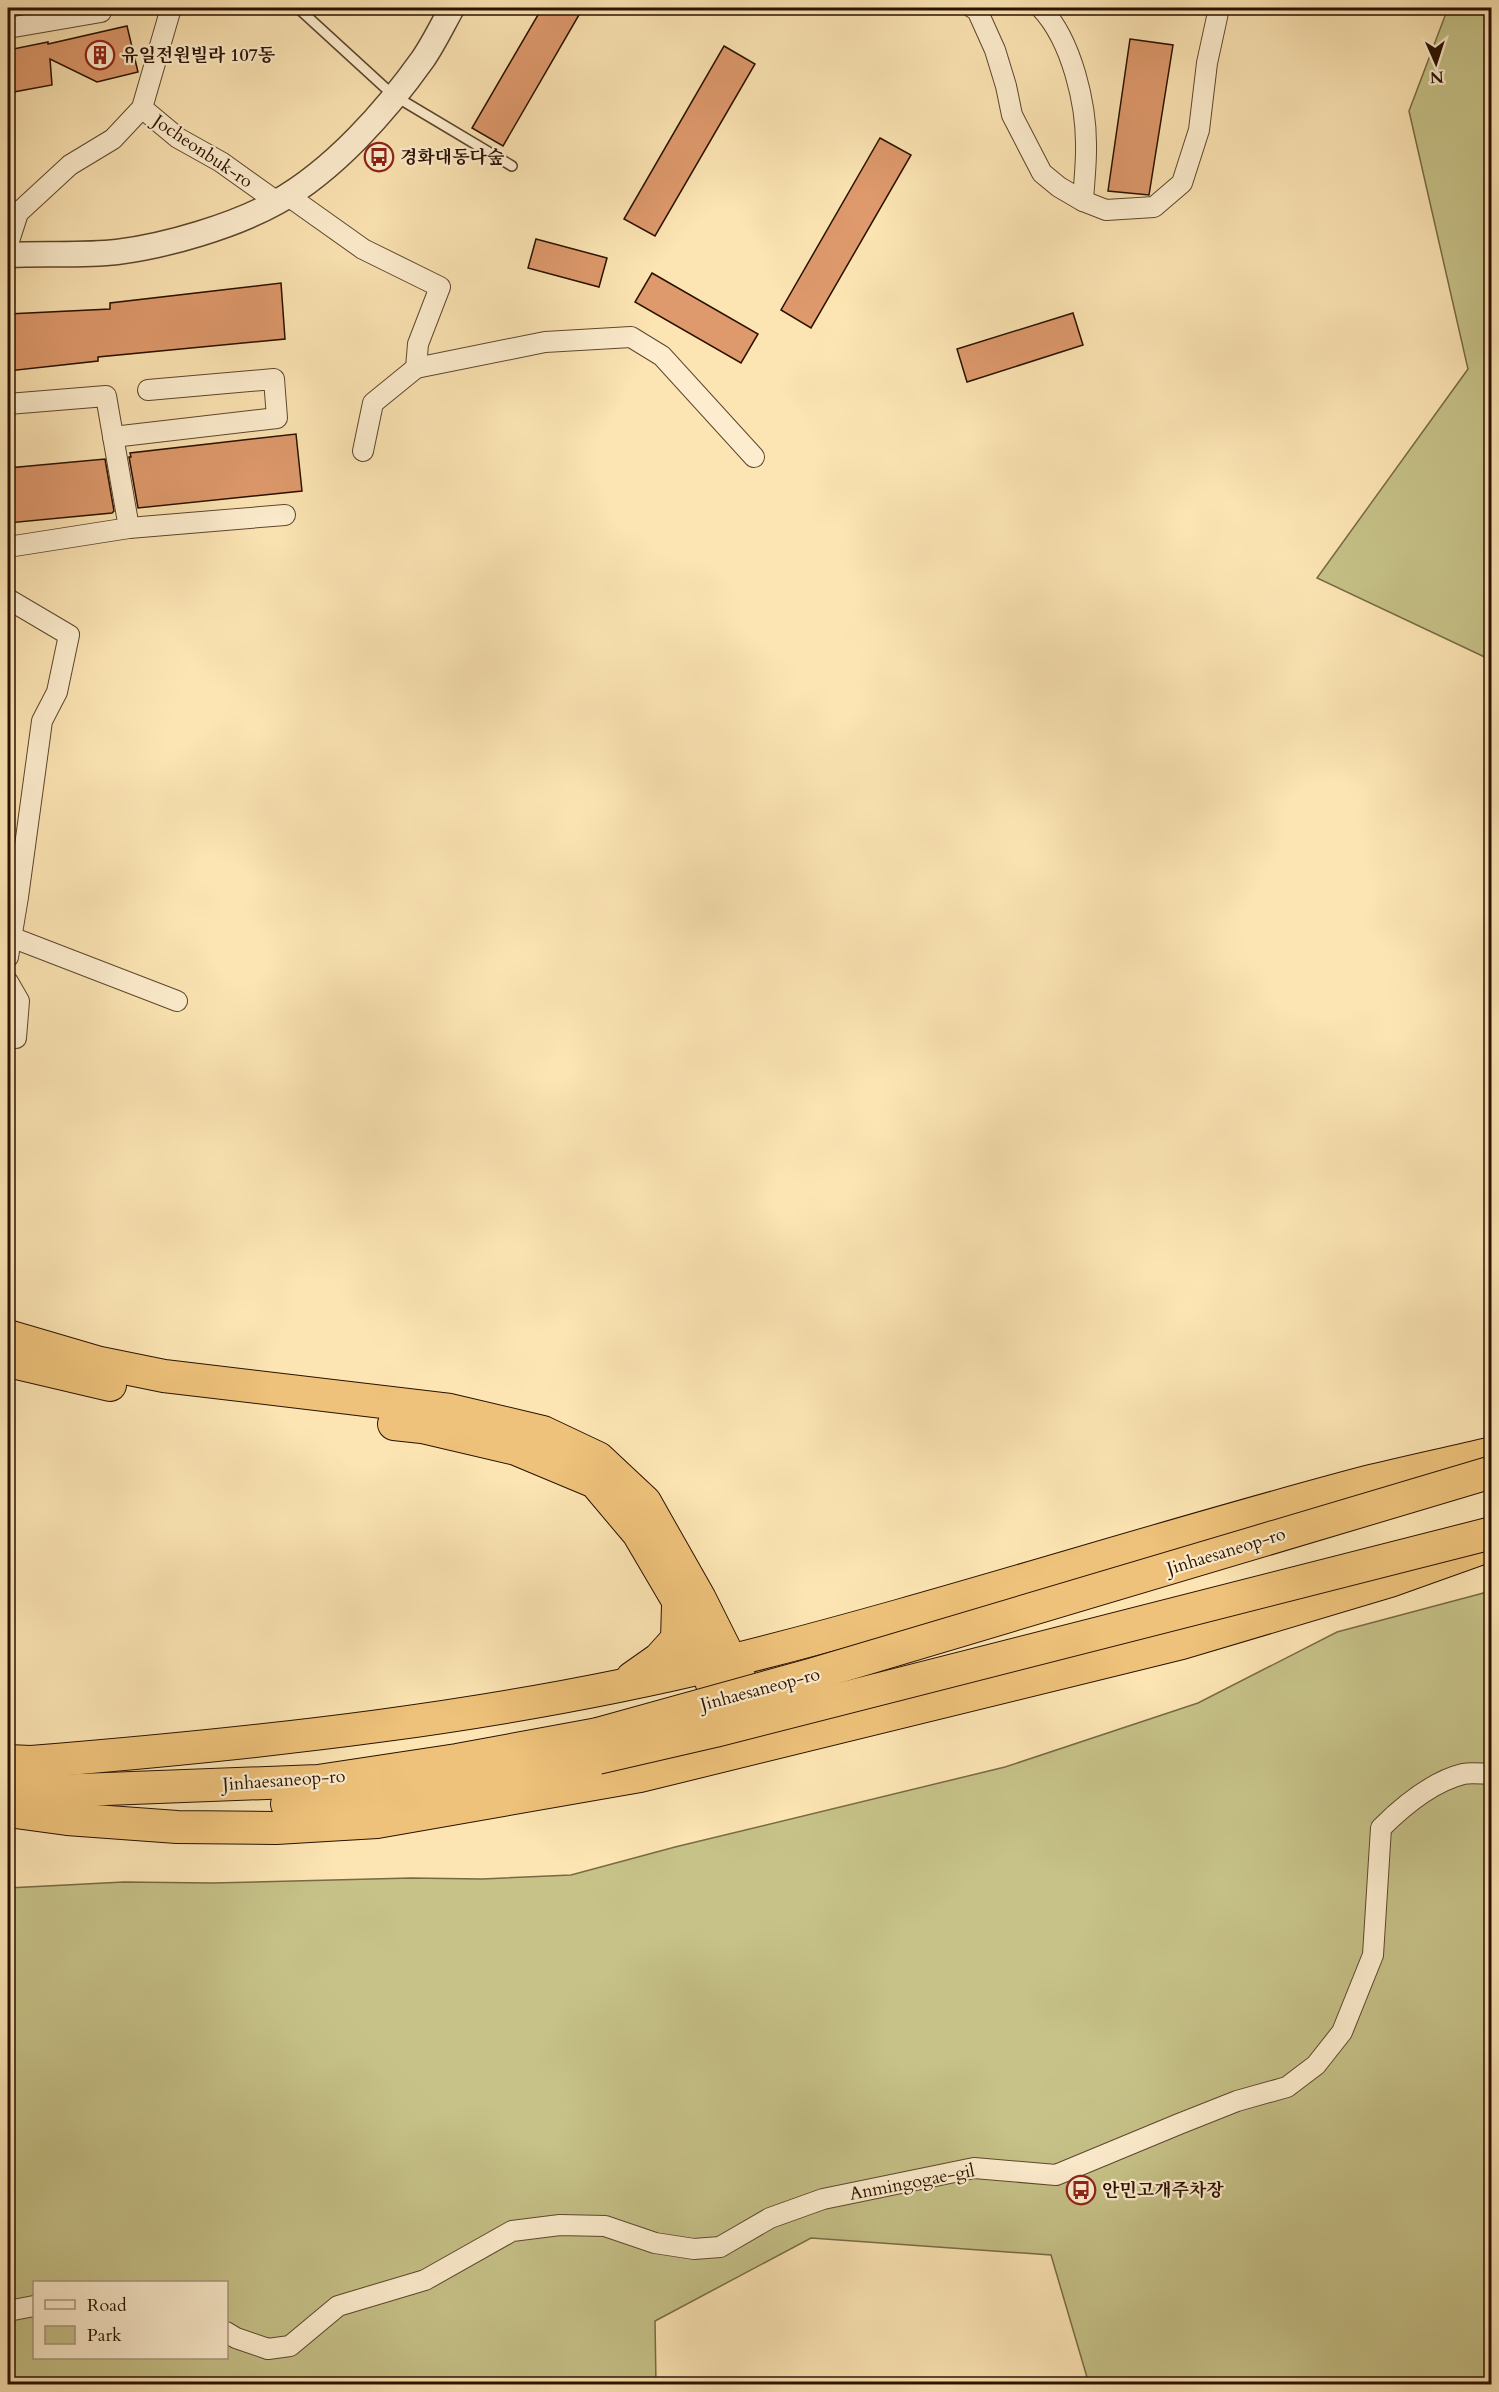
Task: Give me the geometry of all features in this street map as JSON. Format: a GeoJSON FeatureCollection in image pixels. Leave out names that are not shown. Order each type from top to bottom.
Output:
{"type":"FeatureCollection","features":[{"type":"Feature","properties":{"kind":"highway"},"geometry":{"type":"LineString","coordinates":[[8,1336],[100,1363],[164,1376],[450,1410],[543,1432],[598,1458],[645,1502],[717,1663],[727,1716],[743,1737],[760,1746]]}},
{"type":"Feature","properties":{"kind":"highway"},"geometry":{"type":"LineString","coordinates":[[8,1361],[92,1382],[183,1398],[422,1427],[516,1449],[595,1482],[638,1533],[689,1600],[724,1627],[749,1639],[794,1644]]}},
{"type":"Feature","properties":{"kind":"highway"},"geometry":{"type":"LineString","coordinates":[[8,1761],[31,1762],[288,1737],[475,1714],[620,1686],[873,1624],[1368,1482],[1491,1453]]}},
{"type":"Feature","properties":{"kind":"highway","name":"Jinhaesaneop-ro"},"geometry":{"type":"LineString","coordinates":[[8,1809],[57,1811],[274,1805],[333,1801],[454,1786],[598,1746],[814,1674],[1491,1472]]}},
{"type":"Feature","properties":{"kind":"highway","name":"Jinhaesaneop-ro"},"geometry":{"type":"LineString","coordinates":[[598,1746],[715,1731],[1491,1533]]}},
{"type":"Feature","properties":{"kind":"highway"},"geometry":{"type":"LineString","coordinates":[[274,1805],[377,1822],[640,1776],[1182,1643],[1390,1581],[1491,1545]]}},
{"type":"Feature","properties":{"kind":"highway"},"geometry":{"type":"LineString","coordinates":[[620,1686],[659,1659],[677,1639],[689,1600]]}},
{"type":"Feature","properties":{"kind":"highway","name":"Jinhaesaneop-ro"},"geometry":{"type":"LineString","coordinates":[[8,1787],[192,1807]]}},
{"type":"Feature","properties":{"kind":"street"},"geometry":{"type":"LineString","coordinates":[[142,108],[171,8]]}},
{"type":"Feature","properties":{"kind":"street","name":"Jocheonbuk-ro"},"geometry":{"type":"LineString","coordinates":[[8,255],[117,252],[168,242],[212,228],[282,199],[307,182],[353,143],[423,58],[452,8]]}},
{"type":"Feature","properties":{"kind":"street"},"geometry":{"type":"LineString","coordinates":[[973,8],[977,10],[995,50],[1012,115],[1042,173],[1059,187],[1083,201],[1106,210],[1154,207],[1182,183],[1199,130],[1207,63],[1219,8]]}},
{"type":"Feature","properties":{"kind":"street"},"geometry":{"type":"LineString","coordinates":[[1041,8],[1051,18],[1069,57],[1082,101],[1086,149],[1083,201]]}},
{"type":"Feature","properties":{"kind":"street"},"geometry":{"type":"LineString","coordinates":[[8,28],[101,12]]}},
{"type":"Feature","properties":{"kind":"street","name":"Jocheonbuk-ro"},"geometry":{"type":"LineString","coordinates":[[8,244],[18,213],[70,165],[113,140],[142,108],[178,138],[282,199]]}},
{"type":"Feature","properties":{"kind":"street"},"geometry":{"type":"LineString","coordinates":[[282,199],[363,249],[440,287],[418,344],[416,368]]}},
{"type":"Feature","properties":{"kind":"street"},"geometry":{"type":"LineString","coordinates":[[363,451],[373,403],[416,368],[545,342],[631,337],[662,356],[754,457]]}},
{"type":"Feature","properties":{"kind":"street"},"geometry":{"type":"LineString","coordinates":[[113,436],[277,418],[274,380],[148,390]]}},
{"type":"Feature","properties":{"kind":"street"},"geometry":{"type":"LineString","coordinates":[[8,404],[106,396],[129,528]]}},
{"type":"Feature","properties":{"kind":"street"},"geometry":{"type":"LineString","coordinates":[[8,547],[129,528],[285,515]]}},
{"type":"Feature","properties":{"kind":"street"},"geometry":{"type":"LineString","coordinates":[[8,599],[69,635],[57,692],[42,720],[8,957]]}},
{"type":"Feature","properties":{"kind":"street"},"geometry":{"type":"LineString","coordinates":[[11,937],[177,1001]]}},
{"type":"Feature","properties":{"kind":"street"},"geometry":{"type":"LineString","coordinates":[[8,982],[19,1001],[16,1038]]}},
{"type":"Feature","properties":{"kind":"street","name":"Anmingogae-gil"},"geometry":{"type":"LineString","coordinates":[[228,2333],[268,2349],[290,2346],[338,2306],[425,2280],[512,2231],[560,2225],[605,2226],[655,2243],[694,2249],[720,2247],[770,2218],[797,2207],[835,2197],[974,2168],[1056,2175],[1238,2101],[1287,2088],[1316,2065],[1342,2032],[1373,1955],[1381,1827],[1403,1806],[1431,1788],[1464,1774],[1491,1774]]}},
{"type":"Feature","properties":{"kind":"street"},"geometry":{"type":"LineString","coordinates":[[8,2311],[33,2306]]}},
{"type":"Feature","properties":{"kind":"lane"},"geometry":{"type":"LineString","coordinates":[[297,8],[393,95],[512,166]]}},
{"type":"Feature","properties":{"kind":"green space"},"geometry":{"type":"Polygon","coordinates":[[[1448,8],[1491,8],[1491,660],[1317,578],[1468,369],[1409,111],[1448,8]]]}},
{"type":"Feature","properties":{"kind":"green space"},"geometry":{"type":"Polygon","coordinates":[[[1491,1591],[1491,2384],[1089,2384],[1051,2255],[811,2238],[655,2321],[656,2384],[8,2384],[8,1888],[124,1882],[482,1879],[571,1875],[675,1847],[1005,1767],[1198,1703],[1337,1632],[1491,1591]]]}},
{"type":"Feature","properties":{"kind":"building"},"geometry":{"type":"Polygon","coordinates":[[[542,8],[583,8],[503,146],[472,128],[542,8]]]}},
{"type":"Feature","properties":{"kind":"building"},"geometry":{"type":"Polygon","coordinates":[[[127,26],[138,72],[97,82],[50,59],[52,85],[8,93],[8,50],[48,42],[48,44],[127,26]]]}},
{"type":"Feature","properties":{"kind":"building"},"geometry":{"type":"Polygon","coordinates":[[[1130,39],[1173,45],[1149,195],[1108,191],[1130,39]]]}},
{"type":"Feature","properties":{"kind":"building"},"geometry":{"type":"Polygon","coordinates":[[[724,46],[755,64],[655,236],[624,219],[724,46]]]}},
{"type":"Feature","properties":{"kind":"building"},"geometry":{"type":"Polygon","coordinates":[[[880,138],[911,155],[811,328],[781,310],[880,138]]]}},
{"type":"Feature","properties":{"kind":"building"},"geometry":{"type":"Polygon","coordinates":[[[536,239],[607,258],[599,287],[528,268],[536,239]]]}},
{"type":"Feature","properties":{"kind":"building"},"geometry":{"type":"Polygon","coordinates":[[[652,273],[758,334],[741,363],[635,302],[652,273]]]}},
{"type":"Feature","properties":{"kind":"building"},"geometry":{"type":"Polygon","coordinates":[[[281,283],[285,339],[98,357],[98,361],[8,371],[8,314],[110,309],[110,303],[281,283]]]}},
{"type":"Feature","properties":{"kind":"building"},"geometry":{"type":"Polygon","coordinates":[[[1073,313],[1083,345],[967,382],[957,349],[1073,313]]]}},
{"type":"Feature","properties":{"kind":"building"},"geometry":{"type":"Polygon","coordinates":[[[296,434],[302,491],[138,508],[130,453],[296,434]]]}},
{"type":"Feature","properties":{"kind":"building"},"geometry":{"type":"Polygon","coordinates":[[[105,459],[114,511],[112,513],[8,523],[8,468],[105,459]]]}},
{"type":"Feature","properties":{"kind":"place","name":"유일전원빌라 107동"},"geometry":{"type":"Point","coordinates":[100,55]}},
{"type":"Feature","properties":{"kind":"place","name":"경화대동다숲"},"geometry":{"type":"Point","coordinates":[379,157]}},
{"type":"Feature","properties":{"kind":"place","name":"안민고개주차장"},"geometry":{"type":"Point","coordinates":[1081,2190]}}]}
